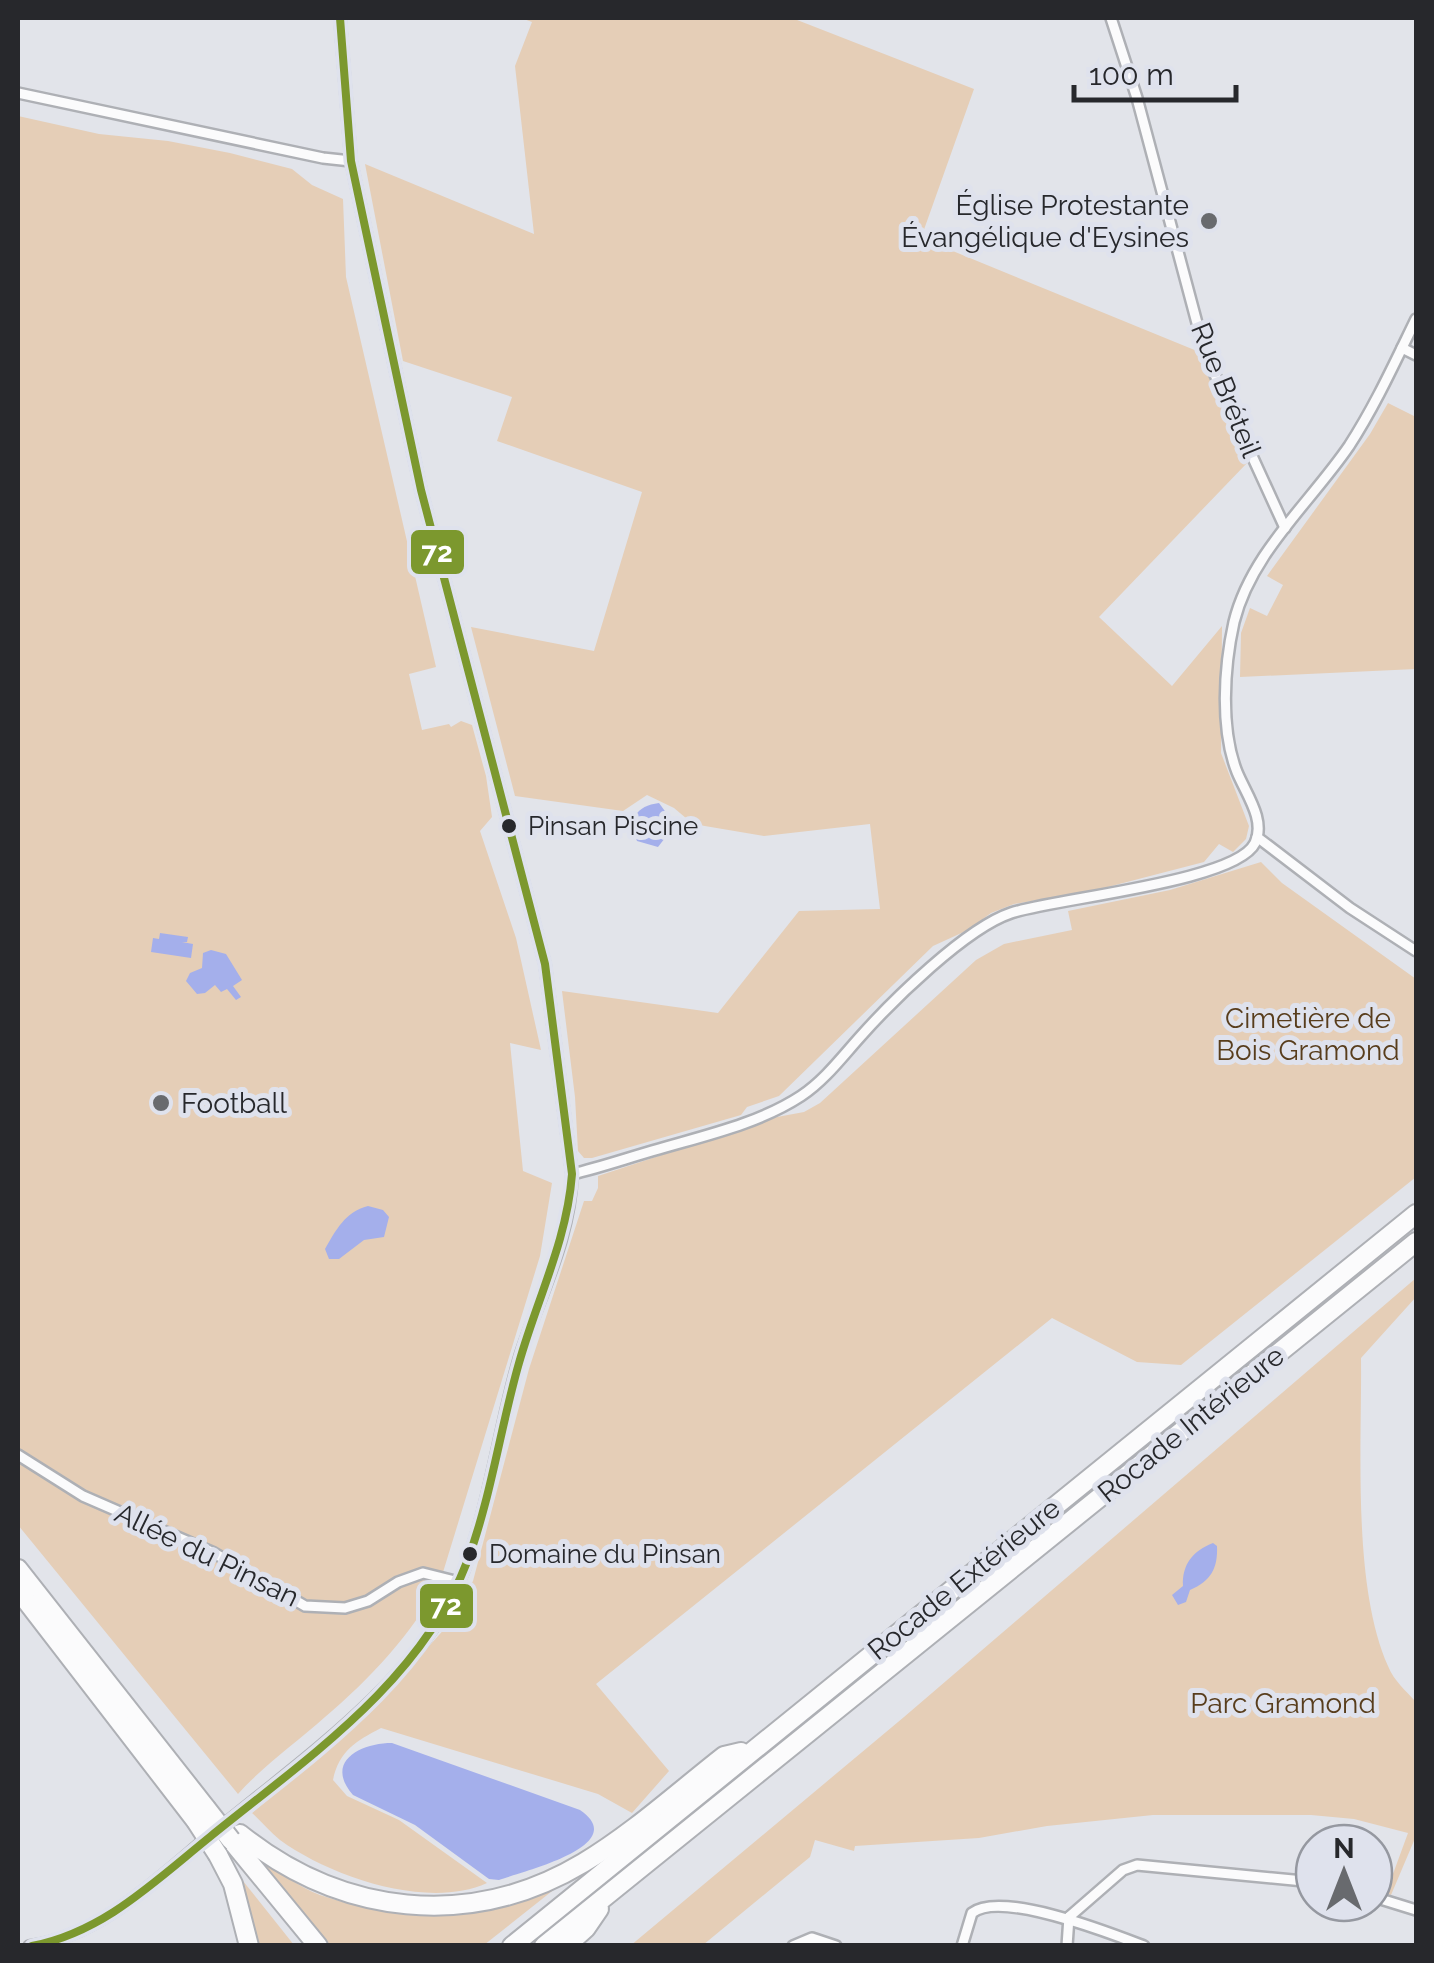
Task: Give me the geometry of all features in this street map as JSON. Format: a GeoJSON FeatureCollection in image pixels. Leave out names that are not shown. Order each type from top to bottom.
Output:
{"type":"FeatureCollection","features":[{"type":"Feature","properties":{"kind":"highway","name":"Rocade Extérieure"},"geometry":{"type":"LineString","coordinates":[[512,1946],[1416,1214]]}},
{"type":"Feature","properties":{"kind":"highway","name":"Rocade Intérieure"},"geometry":{"type":"LineString","coordinates":[[544,1946],[1416,1242]]}},
{"type":"Feature","properties":{"kind":"highway"},"geometry":{"type":"LineString","coordinates":[[18,1569],[144,1740]]}},
{"type":"Feature","properties":{"kind":"highway"},"geometry":{"type":"LineString","coordinates":[[18,1590],[318,1946]]}},
{"type":"Feature","properties":{"kind":"highway"},"geometry":{"type":"LineString","coordinates":[[229,1844],[264,1853],[321,1886],[392,1904],[472,1904],[522,1891],[584,1863],[724,1756],[756,1748]]}},
{"type":"Feature","properties":{"kind":"highway"},"geometry":{"type":"LineString","coordinates":[[203,1812],[305,1946]]}},
{"type":"Feature","properties":{"kind":"highway"},"geometry":{"type":"LineString","coordinates":[[229,1844],[249,1946]]}},
{"type":"Feature","properties":{"kind":"highway"},"geometry":{"type":"LineString","coordinates":[[566,1946],[586,1928],[613,1890]]}},
{"type":"Feature","properties":{"kind":"street"},"geometry":{"type":"LineString","coordinates":[[29,1946],[79,1932],[110,1915],[284,1776],[399,1670],[438,1622],[459,1582],[516,1369],[572,1193],[545,964],[421,490],[352,160],[340,18]]}},
{"type":"Feature","properties":{"kind":"street","name":"Rue Bréteil"},"geometry":{"type":"LineString","coordinates":[[1112,18],[1138,98],[1205,354],[1285,528]]}},
{"type":"Feature","properties":{"kind":"street"},"geometry":{"type":"LineString","coordinates":[[18,93],[323,158],[352,160]]}},
{"type":"Feature","properties":{"kind":"street"},"geometry":{"type":"LineString","coordinates":[[572,1174],[734,1126],[802,1095],[914,982],[999,918],[1234,862],[1250,851],[1259,823],[1230,746],[1229,654],[1243,596],[1285,528],[1348,447],[1416,319]]}},
{"type":"Feature","properties":{"kind":"street"},"geometry":{"type":"LineString","coordinates":[[1402,348],[1416,355]]}},
{"type":"Feature","properties":{"kind":"street"},"geometry":{"type":"LineString","coordinates":[[1257,837],[1350,908],[1416,950]]}},
{"type":"Feature","properties":{"kind":"street","name":"Allée du Pinsan"},"geometry":{"type":"LineString","coordinates":[[18,1456],[83,1496],[214,1553],[305,1606],[345,1608],[368,1601],[423,1572],[459,1582]]}},
{"type":"Feature","properties":{"kind":"street"},"geometry":{"type":"LineString","coordinates":[[1067,1946],[1069,1917],[1123,1870],[1136,1865],[1294,1880]]}},
{"type":"Feature","properties":{"kind":"street"},"geometry":{"type":"LineString","coordinates":[[962,1946],[968,1920],[980,1907],[988,1906],[1069,1917],[1144,1946]]}},
{"type":"Feature","properties":{"kind":"street"},"geometry":{"type":"LineString","coordinates":[[794,1946],[800,1940],[812,1938],[836,1946]]}},
{"type":"Feature","properties":{"kind":"green space"},"geometry":{"type":"Polygon","coordinates":[[[521,18],[792,18],[974,89],[921,238],[1197,351],[1247,463],[1099,617],[1172,686],[1222,626],[1221,753],[1249,826],[1246,839],[1233,852],[1219,844],[1204,862],[1100,889],[1014,904],[991,913],[968,930],[933,946],[779,1096],[747,1107],[741,1115],[592,1158],[584,1158],[578,1151],[562,991],[718,1013],[799,911],[880,909],[870,824],[764,836],[693,824],[674,808],[647,795],[623,811],[515,796],[471,627],[594,651],[642,492],[497,441],[512,397],[403,361],[365,164],[534,234],[515,66],[532,22],[521,18]]]}},
{"type":"Feature","properties":{"kind":"green space","name":"Domaine du Pinsan"},"geometry":{"type":"Polygon","coordinates":[[[18,116],[99,134],[230,153],[292,169],[312,185],[343,199],[346,277],[436,667],[409,674],[422,730],[449,724],[451,727],[461,721],[472,725],[492,817],[480,831],[516,938],[541,1050],[510,1043],[523,1171],[552,1183],[540,1256],[440,1582],[403,1638],[374,1671],[238,1794],[18,1525],[18,116]]]}},
{"type":"Feature","properties":{"kind":"green space"},"geometry":{"type":"Polygon","coordinates":[[[1388,403],[1416,417],[1416,669],[1240,677],[1241,633],[1250,608],[1267,616],[1283,585],[1267,576],[1370,434],[1388,403]]]}},
{"type":"Feature","properties":{"kind":"green space","name":"Cimetière de Bois Gramond"},"geometry":{"type":"Polygon","coordinates":[[[1261,862],[1282,883],[1416,979],[1416,1177],[1181,1365],[1137,1362],[1052,1318],[596,1684],[669,1771],[632,1813],[598,1794],[381,1728],[350,1748],[333,1780],[347,1796],[399,1820],[487,1883],[437,1893],[409,1891],[352,1877],[301,1854],[252,1813],[384,1696],[448,1625],[473,1581],[529,1369],[584,1201],[592,1201],[598,1176],[777,1117],[804,1112],[820,1103],[976,960],[1004,944],[1072,930],[1068,911],[1170,890],[1261,862]]]}},
{"type":"Feature","properties":{"kind":"green space","name":"Parc Gramond"},"geometry":{"type":"Polygon","coordinates":[[[1416,1278],[1416,1297],[1361,1358],[1361,1515],[1369,1596],[1388,1666],[1416,1702],[1416,1836],[1394,1888],[1394,1871],[1408,1833],[1394,1829],[1394,1823],[1311,1815],[1153,1815],[979,1838],[855,1846],[854,1851],[815,1840],[810,1857],[703,1945],[630,1946],[1416,1278]]]}},
{"type":"Feature","properties":{"kind":"green space"},"geometry":{"type":"Polygon","coordinates":[[[260,1860],[320,1895],[350,1904],[411,1912],[502,1903],[561,1884],[484,1945],[330,1945],[260,1860]]]}},
{"type":"Feature","properties":{"kind":"green space"},"geometry":{"type":"Polygon","coordinates":[[[235,1871],[294,1945],[259,1945],[235,1871]]]}},
{"type":"Feature","properties":{"kind":"water"},"geometry":{"type":"Polygon","coordinates":[[[659,803],[675,825],[658,847],[637,841],[633,826],[640,811],[659,803]]]}},
{"type":"Feature","properties":{"kind":"water"},"geometry":{"type":"Polygon","coordinates":[[[160,933],[188,937],[187,942],[182,942],[193,944],[191,958],[151,952],[153,938],[159,939],[160,933]]]}},
{"type":"Feature","properties":{"kind":"water"},"geometry":{"type":"Polygon","coordinates":[[[211,950],[226,954],[242,980],[233,986],[241,997],[236,1000],[227,989],[221,992],[215,985],[197,994],[186,981],[190,973],[202,968],[203,953],[211,950]]]}},
{"type":"Feature","properties":{"kind":"water"},"geometry":{"type":"Polygon","coordinates":[[[368,1206],[383,1210],[389,1217],[384,1237],[364,1240],[339,1259],[329,1259],[325,1249],[337,1229],[347,1217],[368,1206]]]}},
{"type":"Feature","properties":{"kind":"water"},"geometry":{"type":"Polygon","coordinates":[[[1213,1543],[1217,1554],[1212,1573],[1190,1590],[1186,1602],[1178,1605],[1172,1595],[1183,1586],[1187,1565],[1194,1554],[1213,1543]]]}},
{"type":"Feature","properties":{"kind":"water"},"geometry":{"type":"Polygon","coordinates":[[[392,1743],[580,1810],[593,1823],[593,1835],[583,1846],[548,1864],[499,1880],[489,1879],[415,1825],[353,1795],[342,1773],[344,1764],[368,1746],[392,1743]]]}},
{"type":"Feature","properties":{"kind":"transit line","name":"72"},"geometry":{"type":"LineString","coordinates":[[32,1946],[106,1917],[149,1887],[358,1715],[421,1644],[447,1605],[475,1538],[519,1363],[558,1246],[569,1199],[572,1174],[545,964],[421,490],[351,161],[340,18]]}},
{"type":"Feature","properties":{"kind":"place","name":"Église Protestante Évangélique d'Eysines"},"geometry":{"type":"Point","coordinates":[1209,221]}},
{"type":"Feature","properties":{"kind":"place","name":"Pinsan Piscine"},"geometry":{"type":"Point","coordinates":[509,826]}},
{"type":"Feature","properties":{"kind":"place","name":"Football"},"geometry":{"type":"Point","coordinates":[161,1103]}},
{"type":"Feature","properties":{"kind":"place","name":"Domaine du Pinsan"},"geometry":{"type":"Point","coordinates":[470,1554]}}]}
